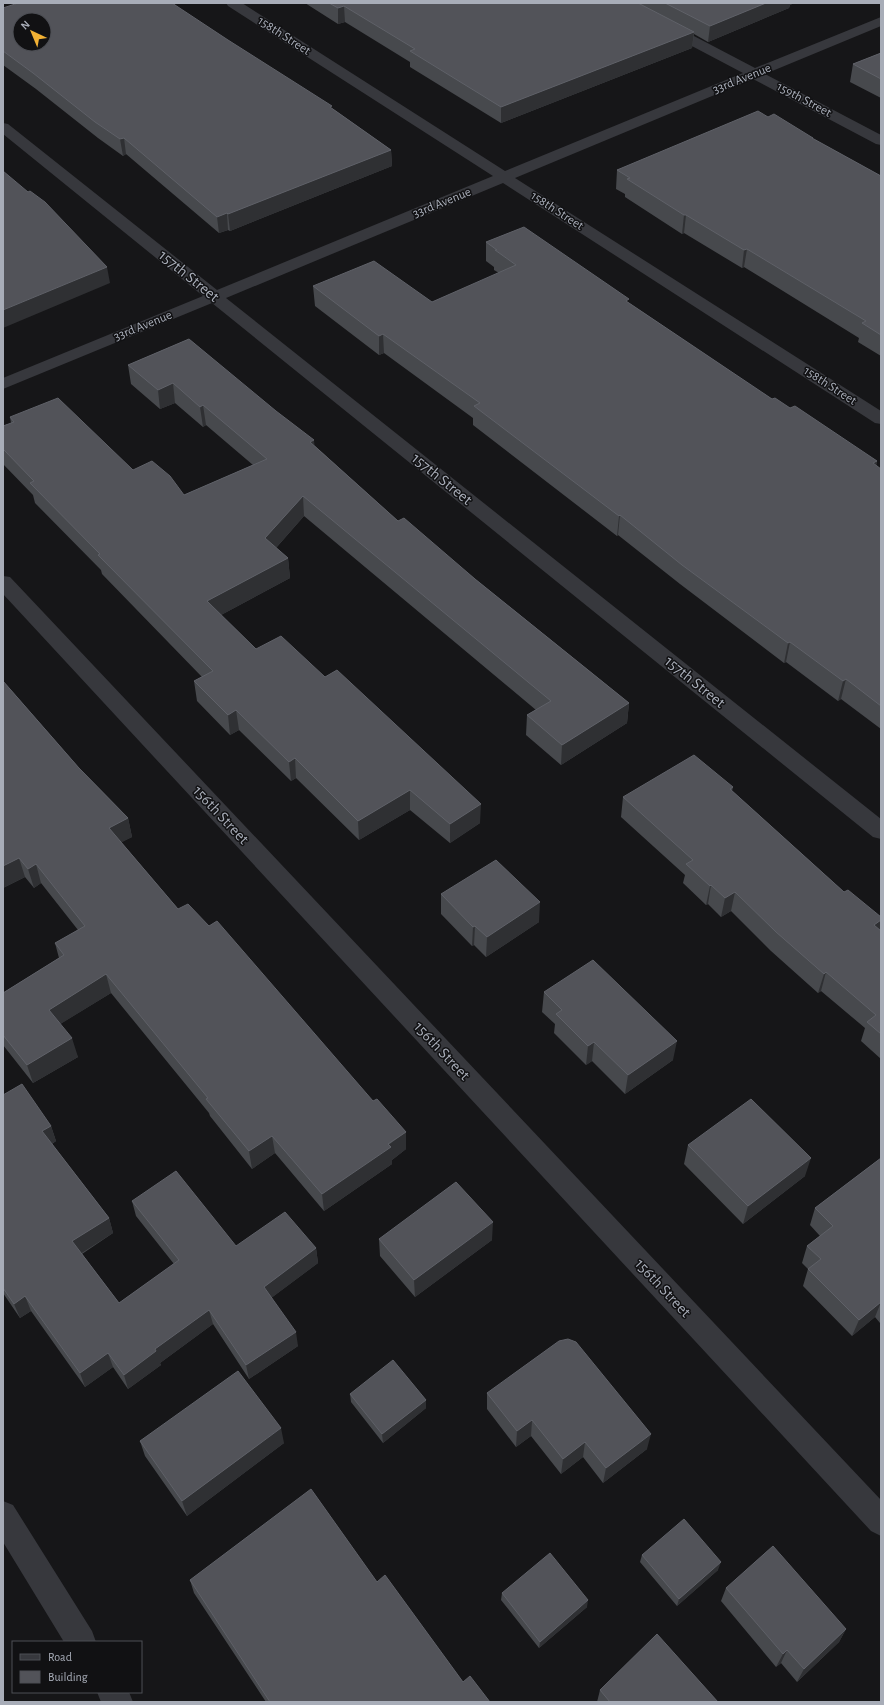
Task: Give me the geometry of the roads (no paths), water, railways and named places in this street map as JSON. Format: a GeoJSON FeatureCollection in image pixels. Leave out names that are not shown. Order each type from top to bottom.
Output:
{"type":"FeatureCollection","features":[{"type":"Feature","properties":{"kind":"street","name":"158th Street"},"geometry":{"type":"LineString","coordinates":[[233,3],[881,419]]}},
{"type":"Feature","properties":{"kind":"street","name":"159th Street"},"geometry":{"type":"LineString","coordinates":[[621,3],[881,141]]}},
{"type":"Feature","properties":{"kind":"street","name":"33rd Avenue"},"geometry":{"type":"LineString","coordinates":[[3,384],[881,21]]}},
{"type":"Feature","properties":{"kind":"street","name":"157th Street"},"geometry":{"type":"LineString","coordinates":[[3,127],[881,831]]}},
{"type":"Feature","properties":{"kind":"street","name":"156th Street"},"geometry":{"type":"LineString","coordinates":[[3,582],[881,1521]]}},
{"type":"Feature","properties":{"kind":"street"},"geometry":{"type":"LineString","coordinates":[[3,1515],[80,1641]]}},
{"type":"Feature","properties":{"kind":"street"},"geometry":{"type":"LineString","coordinates":[[113,1693],[118,1702]]}}]}
